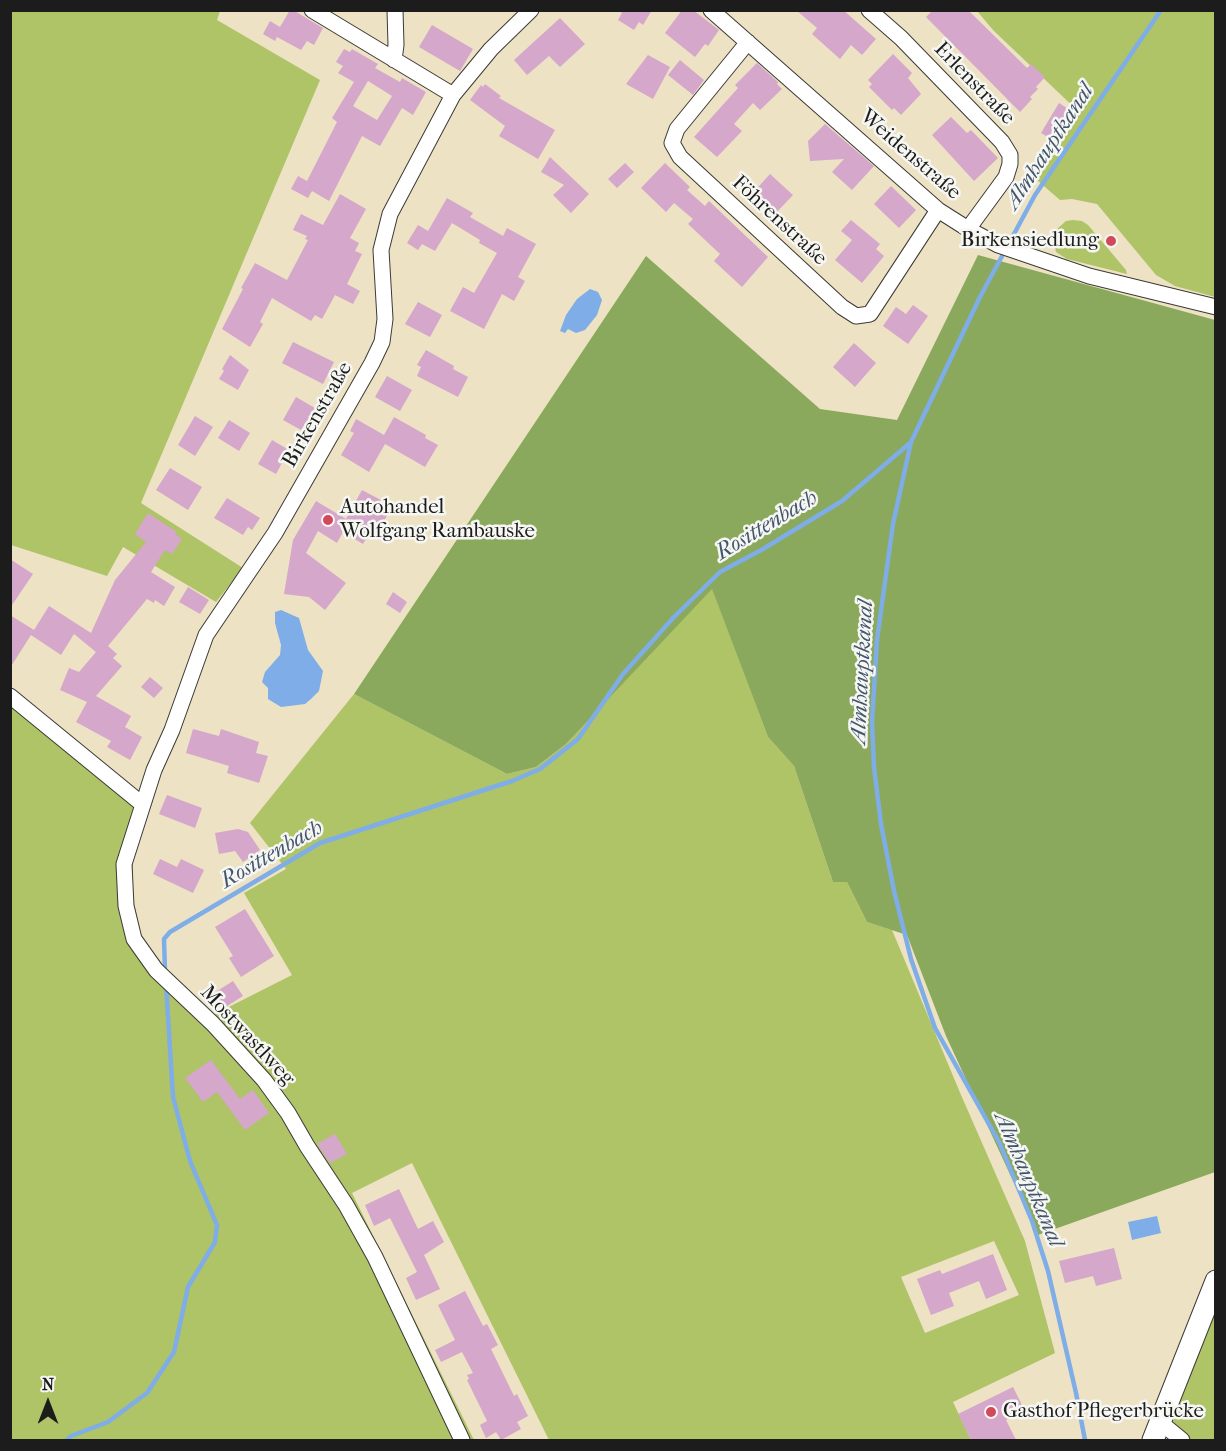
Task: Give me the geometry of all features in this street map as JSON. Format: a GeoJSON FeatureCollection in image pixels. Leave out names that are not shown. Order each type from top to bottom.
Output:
{"type":"FeatureCollection","features":[{"type":"Feature","properties":{"kind":"main road"},"geometry":{"type":"LineString","coordinates":[[1157,1431],[1215,1281]]}},
{"type":"Feature","properties":{"kind":"street"},"geometry":{"type":"LineString","coordinates":[[312,10],[453,95],[491,49],[531,10]]}},
{"type":"Feature","properties":{"kind":"street"},"geometry":{"type":"LineString","coordinates":[[394,10],[394,60]]}},
{"type":"Feature","properties":{"kind":"street","name":"Weidenstraße"},"geometry":{"type":"LineString","coordinates":[[711,10],[938,210],[968,229],[998,245],[1089,276],[1215,307]]}},
{"type":"Feature","properties":{"kind":"street","name":"Erlenstraße"},"geometry":{"type":"LineString","coordinates":[[869,10],[909,47],[1002,142],[1010,155],[1006,177],[968,229]]}},
{"type":"Feature","properties":{"kind":"street","name":"Föhrenstraße"},"geometry":{"type":"LineString","coordinates":[[748,42],[677,129],[672,143],[680,158],[842,308],[856,316],[870,314],[938,210]]}},
{"type":"Feature","properties":{"kind":"street","name":"Birkenstraße"},"geometry":{"type":"LineString","coordinates":[[142,804],[172,730],[206,635],[275,533],[382,342],[385,319],[381,250],[390,214],[453,95]]}},
{"type":"Feature","properties":{"kind":"street"},"geometry":{"type":"LineString","coordinates":[[10,696],[142,804]]}},
{"type":"Feature","properties":{"kind":"street","name":"Mostwastlweg"},"geometry":{"type":"LineString","coordinates":[[142,804],[124,864],[126,906],[134,939],[156,970],[213,1024],[264,1080],[288,1113],[346,1205],[375,1257],[462,1440]]}},
{"type":"Feature","properties":{"kind":"street"},"geometry":{"type":"LineString","coordinates":[[1157,1431],[1182,1440]]}},
{"type":"Feature","properties":{"kind":"green space"},"geometry":{"type":"Polygon","coordinates":[[[11,11],[220,11],[217,20],[320,80],[141,503],[243,568],[216,602],[123,547],[107,576],[11,545],[11,11]]]}},
{"type":"Feature","properties":{"kind":"green space"},"geometry":{"type":"Polygon","coordinates":[[[977,11],[1215,11],[1215,297],[1175,286],[1156,275],[1097,204],[1072,199],[1060,200],[1037,180],[1080,113],[993,30],[977,11]]]}},
{"type":"Feature","properties":{"kind":"green space"},"geometry":{"type":"Polygon","coordinates":[[[1066,221],[1082,221],[1088,225],[1127,274],[1067,259],[1056,252],[1053,240],[1056,230],[1066,221]]]}},
{"type":"Feature","properties":{"kind":"green space"},"geometry":{"type":"Polygon","coordinates":[[[978,255],[1215,320],[1215,1172],[1038,1235],[946,1036],[907,935],[867,922],[847,882],[833,882],[794,766],[768,737],[712,589],[566,744],[536,767],[507,774],[354,694],[646,256],[820,409],[897,420],[978,255]]]}},
{"type":"Feature","properties":{"kind":"green space"},"geometry":{"type":"Polygon","coordinates":[[[712,588],[768,737],[794,766],[833,882],[847,882],[867,922],[892,930],[1025,1241],[1055,1353],[953,1402],[971,1440],[549,1440],[412,1163],[352,1193],[474,1440],[11,1440],[10,692],[129,788],[153,801],[133,853],[133,898],[143,943],[170,974],[213,1015],[292,975],[244,893],[286,869],[250,823],[354,694],[507,774],[536,767],[566,744],[712,588]],[[994,1241],[901,1277],[925,1333],[1019,1295],[994,1241]]]}},
{"type":"Feature","properties":{"kind":"green space"},"geometry":{"type":"Polygon","coordinates":[[[1215,1304],[1215,1440],[1187,1440],[1178,1434],[1172,1418],[1215,1304]]]}},
{"type":"Feature","properties":{"kind":"water"},"geometry":{"type":"Polygon","coordinates":[[[590,289],[598,292],[602,300],[597,315],[585,330],[576,333],[568,329],[565,333],[560,331],[566,315],[577,299],[590,289]]]}},
{"type":"Feature","properties":{"kind":"water"},"geometry":{"type":"Polygon","coordinates":[[[281,610],[299,618],[308,650],[323,671],[319,691],[305,704],[281,707],[268,699],[268,688],[262,682],[265,672],[280,655],[281,645],[275,623],[275,612],[281,610]]]}},
{"type":"Feature","properties":{"kind":"water"},"geometry":{"type":"Polygon","coordinates":[[[1157,1216],[1161,1233],[1132,1240],[1128,1222],[1157,1216]]]}},
{"type":"Feature","properties":{"kind":"building"},"geometry":{"type":"Polygon","coordinates":[[[290,10],[323,28],[314,45],[307,41],[301,50],[277,37],[275,41],[263,34],[270,21],[280,27],[290,10]]]}},
{"type":"Feature","properties":{"kind":"building"},"geometry":{"type":"Polygon","coordinates":[[[617,10],[652,10],[643,25],[639,22],[634,30],[618,20],[622,13],[617,10]]]}},
{"type":"Feature","properties":{"kind":"building"},"geometry":{"type":"Polygon","coordinates":[[[682,10],[693,10],[719,30],[708,46],[705,44],[695,57],[665,33],[682,10]]]}},
{"type":"Feature","properties":{"kind":"building"},"geometry":{"type":"Polygon","coordinates":[[[796,10],[843,10],[876,39],[862,55],[851,45],[840,59],[812,34],[817,28],[796,10]]]}},
{"type":"Feature","properties":{"kind":"building"},"geometry":{"type":"Polygon","coordinates":[[[933,10],[968,10],[1027,68],[1031,64],[1045,77],[1030,97],[1032,99],[1020,112],[926,17],[933,10]]]}},
{"type":"Feature","properties":{"kind":"building"},"geometry":{"type":"Polygon","coordinates":[[[560,18],[585,44],[560,67],[549,56],[527,75],[514,60],[560,18]]]}},
{"type":"Feature","properties":{"kind":"building"},"geometry":{"type":"Polygon","coordinates":[[[432,25],[473,49],[460,71],[419,47],[432,25]]]}},
{"type":"Feature","properties":{"kind":"building"},"geometry":{"type":"Polygon","coordinates":[[[344,49],[350,52],[352,49],[378,64],[375,68],[400,82],[402,78],[426,92],[413,115],[402,108],[380,146],[362,136],[329,201],[312,191],[308,198],[291,189],[298,176],[307,181],[337,122],[332,118],[354,82],[338,73],[343,66],[336,62],[344,49]],[[368,81],[353,106],[377,120],[392,96],[368,81]]]}},
{"type":"Feature","properties":{"kind":"building"},"geometry":{"type":"Polygon","coordinates":[[[893,54],[912,73],[908,78],[921,94],[901,115],[894,108],[892,110],[869,87],[872,84],[868,80],[893,54]]]}},
{"type":"Feature","properties":{"kind":"building"},"geometry":{"type":"Polygon","coordinates":[[[648,55],[670,67],[653,99],[626,84],[648,55]]]}},
{"type":"Feature","properties":{"kind":"building"},"geometry":{"type":"Polygon","coordinates":[[[680,60],[704,80],[693,95],[668,75],[680,60]]]}},
{"type":"Feature","properties":{"kind":"building"},"geometry":{"type":"Polygon","coordinates":[[[757,63],[778,82],[777,84],[782,89],[760,110],[753,103],[734,124],[742,131],[717,157],[694,137],[738,88],[735,85],[757,63]]]}},
{"type":"Feature","properties":{"kind":"building"},"geometry":{"type":"Polygon","coordinates":[[[485,84],[501,96],[499,98],[555,130],[538,159],[499,136],[505,126],[470,100],[481,85],[483,87],[485,84]]]}},
{"type":"Feature","properties":{"kind":"building"},"geometry":{"type":"Polygon","coordinates":[[[1059,103],[1073,112],[1055,141],[1041,133],[1059,103]]]}},
{"type":"Feature","properties":{"kind":"building"},"geometry":{"type":"Polygon","coordinates":[[[951,117],[967,133],[971,130],[998,158],[974,181],[932,135],[951,117]]]}},
{"type":"Feature","properties":{"kind":"building"},"geometry":{"type":"Polygon","coordinates":[[[825,124],[874,166],[852,190],[832,172],[844,159],[810,161],[808,141],[825,124]]]}},
{"type":"Feature","properties":{"kind":"building"},"geometry":{"type":"Polygon","coordinates":[[[550,157],[589,194],[571,213],[553,195],[564,185],[541,172],[550,157]]]}},
{"type":"Feature","properties":{"kind":"building"},"geometry":{"type":"Polygon","coordinates":[[[625,163],[634,172],[617,188],[608,179],[625,163]]]}},
{"type":"Feature","properties":{"kind":"building"},"geometry":{"type":"Polygon","coordinates":[[[665,163],[690,187],[687,190],[705,206],[709,201],[768,257],[742,287],[714,261],[720,254],[688,224],[693,219],[674,203],[666,212],[641,188],[665,163]]]}},
{"type":"Feature","properties":{"kind":"building"},"geometry":{"type":"Polygon","coordinates":[[[770,174],[793,195],[773,216],[751,195],[770,174]]]}},
{"type":"Feature","properties":{"kind":"building"},"geometry":{"type":"Polygon","coordinates":[[[891,186],[916,210],[899,228],[874,204],[891,186]]]}},
{"type":"Feature","properties":{"kind":"building"},"geometry":{"type":"Polygon","coordinates":[[[340,194],[366,209],[350,238],[359,243],[355,251],[362,254],[347,284],[360,291],[353,304],[335,295],[322,319],[315,315],[311,321],[272,298],[260,322],[263,324],[250,347],[222,329],[255,263],[287,280],[308,240],[305,239],[307,236],[293,230],[301,214],[323,225],[340,194]]]}},
{"type":"Feature","properties":{"kind":"building"},"geometry":{"type":"Polygon","coordinates":[[[447,198],[473,213],[470,217],[503,236],[507,228],[536,244],[518,277],[525,281],[514,301],[502,294],[484,329],[450,311],[463,287],[474,293],[497,253],[452,223],[435,251],[422,244],[418,250],[407,243],[418,225],[428,231],[447,198]]]}},
{"type":"Feature","properties":{"kind":"building"},"geometry":{"type":"Polygon","coordinates":[[[851,220],[880,244],[876,249],[884,256],[862,283],[835,260],[852,240],[841,231],[851,220]]]}},
{"type":"Feature","properties":{"kind":"building"},"geometry":{"type":"Polygon","coordinates":[[[418,302],[442,315],[430,337],[405,324],[418,302]]]}},
{"type":"Feature","properties":{"kind":"building"},"geometry":{"type":"Polygon","coordinates":[[[913,305],[928,316],[908,344],[883,326],[896,307],[906,314],[913,305]]]}},
{"type":"Feature","properties":{"kind":"building"},"geometry":{"type":"Polygon","coordinates":[[[293,342],[334,362],[323,384],[282,363],[293,342]]]}},
{"type":"Feature","properties":{"kind":"building"},"geometry":{"type":"Polygon","coordinates":[[[854,343],[876,363],[855,387],[833,367],[854,343]]]}},
{"type":"Feature","properties":{"kind":"building"},"geometry":{"type":"Polygon","coordinates":[[[426,350],[468,377],[458,397],[417,376],[421,367],[417,365],[426,350]]]}},
{"type":"Feature","properties":{"kind":"building"},"geometry":{"type":"Polygon","coordinates":[[[230,355],[249,370],[238,390],[219,379],[230,355]]]}},
{"type":"Feature","properties":{"kind":"building"},"geometry":{"type":"Polygon","coordinates":[[[387,376],[412,390],[400,411],[375,397],[387,376]]]}},
{"type":"Feature","properties":{"kind":"building"},"geometry":{"type":"Polygon","coordinates":[[[296,397],[315,408],[301,430],[283,420],[296,397]]]}},
{"type":"Feature","properties":{"kind":"building"},"geometry":{"type":"Polygon","coordinates":[[[195,416],[213,427],[195,456],[178,445],[195,416]]]}},
{"type":"Feature","properties":{"kind":"building"},"geometry":{"type":"Polygon","coordinates":[[[394,417],[426,435],[425,438],[438,445],[425,467],[385,444],[369,472],[341,455],[354,433],[350,431],[356,419],[384,435],[394,417]]]}},
{"type":"Feature","properties":{"kind":"building"},"geometry":{"type":"Polygon","coordinates":[[[229,420],[250,433],[239,451],[218,438],[229,420]]]}},
{"type":"Feature","properties":{"kind":"building"},"geometry":{"type":"Polygon","coordinates":[[[272,440],[289,450],[276,474],[258,464],[272,440]]]}},
{"type":"Feature","properties":{"kind":"building"},"geometry":{"type":"Polygon","coordinates":[[[170,468],[202,487],[188,510],[156,490],[170,468]]]}},
{"type":"Feature","properties":{"kind":"building"},"geometry":{"type":"Polygon","coordinates":[[[362,490],[392,506],[382,525],[376,522],[363,544],[343,532],[337,543],[318,531],[306,553],[346,583],[325,610],[309,597],[284,594],[293,540],[316,501],[346,519],[362,490]]]}},
{"type":"Feature","properties":{"kind":"building"},"geometry":{"type":"Polygon","coordinates":[[[227,498],[260,518],[252,530],[248,527],[243,535],[214,518],[227,498]]]}},
{"type":"Feature","properties":{"kind":"building"},"geometry":{"type":"Polygon","coordinates":[[[148,513],[177,532],[175,534],[182,539],[172,554],[165,550],[151,572],[175,587],[164,606],[155,600],[154,603],[147,599],[108,646],[117,654],[113,658],[122,666],[96,696],[131,716],[125,727],[142,737],[130,760],[107,747],[111,741],[76,722],[87,702],[60,690],[69,668],[79,672],[96,652],[74,634],[61,655],[31,635],[10,668],[10,615],[34,630],[49,606],[91,633],[115,580],[146,542],[135,534],[148,513]]]}},
{"type":"Feature","properties":{"kind":"building"},"geometry":{"type":"Polygon","coordinates":[[[10,559],[33,574],[10,608],[10,559]]]}},
{"type":"Feature","properties":{"kind":"building"},"geometry":{"type":"Polygon","coordinates":[[[188,587],[209,600],[200,614],[179,602],[188,587]]]}},
{"type":"Feature","properties":{"kind":"building"},"geometry":{"type":"Polygon","coordinates":[[[393,592],[407,602],[400,613],[386,604],[393,592]]]}},
{"type":"Feature","properties":{"kind":"building"},"geometry":{"type":"Polygon","coordinates":[[[150,677],[163,688],[154,698],[141,687],[150,677]]]}},
{"type":"Feature","properties":{"kind":"building"},"geometry":{"type":"Polygon","coordinates":[[[193,729],[219,736],[221,729],[259,742],[256,753],[268,756],[259,783],[227,773],[229,766],[186,753],[193,729]]]}},
{"type":"Feature","properties":{"kind":"building"},"geometry":{"type":"Polygon","coordinates":[[[167,795],[202,808],[195,828],[159,814],[167,795]]]}},
{"type":"Feature","properties":{"kind":"building"},"geometry":{"type":"Polygon","coordinates":[[[238,829],[248,832],[260,850],[243,862],[235,851],[219,854],[215,833],[238,829]]]}},
{"type":"Feature","properties":{"kind":"building"},"geometry":{"type":"Polygon","coordinates":[[[160,859],[177,867],[181,859],[204,870],[193,893],[153,874],[160,859]]]}},
{"type":"Feature","properties":{"kind":"building"},"geometry":{"type":"Polygon","coordinates":[[[245,909],[274,956],[241,977],[229,958],[233,956],[215,927],[245,909]]]}},
{"type":"Feature","properties":{"kind":"building"},"geometry":{"type":"Polygon","coordinates":[[[233,981],[243,996],[224,1008],[214,993],[233,981]]]}},
{"type":"Feature","properties":{"kind":"building"},"geometry":{"type":"Polygon","coordinates":[[[211,1060],[240,1099],[253,1090],[269,1113],[245,1130],[217,1092],[203,1102],[185,1078],[211,1060]]]}},
{"type":"Feature","properties":{"kind":"building"},"geometry":{"type":"Polygon","coordinates":[[[335,1134],[347,1154],[330,1163],[317,1144],[335,1134]]]}},
{"type":"Feature","properties":{"kind":"building"},"geometry":{"type":"Polygon","coordinates":[[[399,1189],[418,1229],[433,1221],[444,1242],[424,1255],[440,1289],[416,1300],[406,1278],[417,1272],[390,1218],[374,1226],[365,1205],[399,1189]]]}},
{"type":"Feature","properties":{"kind":"building"},"geometry":{"type":"Polygon","coordinates":[[[1114,1248],[1122,1279],[1096,1286],[1093,1276],[1065,1283],[1059,1261],[1114,1248]]]}},
{"type":"Feature","properties":{"kind":"building"},"geometry":{"type":"Polygon","coordinates":[[[993,1254],[1007,1290],[986,1299],[979,1281],[949,1293],[954,1306],[931,1315],[917,1279],[940,1270],[942,1274],[993,1254]]]}},
{"type":"Feature","properties":{"kind":"building"},"geometry":{"type":"Polygon","coordinates":[[[465,1291],[483,1326],[487,1324],[498,1345],[491,1349],[514,1396],[517,1394],[528,1416],[517,1422],[521,1429],[501,1440],[496,1432],[486,1438],[480,1425],[487,1421],[467,1380],[469,1379],[467,1375],[473,1373],[462,1352],[441,1362],[435,1350],[455,1340],[438,1305],[465,1291]]]}},
{"type":"Feature","properties":{"kind":"building","name":"Gasthof Pflegerbrücke"},"geometry":{"type":"Polygon","coordinates":[[[1013,1387],[1025,1411],[1006,1420],[1016,1440],[971,1440],[958,1414],[1013,1387]]]}},
{"type":"Feature","properties":{"kind":"waterway","name":"Almhauptkanal"},"geometry":{"type":"LineString","coordinates":[[1085,1440],[1048,1271],[1032,1221],[999,1142],[935,1028],[911,959],[894,891],[881,824],[874,767],[872,722],[877,640],[893,524],[911,442],[980,297],[1035,195],[1161,10]]}},
{"type":"Feature","properties":{"kind":"waterway","name":"Rosittenbach"},"geometry":{"type":"LineString","coordinates":[[165,972],[164,939],[170,932],[320,843],[512,781],[540,769],[578,739],[623,674],[674,617],[720,572],[842,501],[910,443]]}},
{"type":"Feature","properties":{"kind":"waterway","name":"Rosittenbach"},"geometry":{"type":"LineString","coordinates":[[67,1440],[71,1436],[108,1422],[147,1393],[174,1352],[188,1287],[215,1242],[217,1225],[190,1161],[173,1097],[166,984]]}},
{"type":"Feature","properties":{"kind":"place","name":"Birkensiedlung"},"geometry":{"type":"Point","coordinates":[1111,241]}},
{"type":"Feature","properties":{"kind":"place","name":"Autohandel Wolfgang Rambauske"},"geometry":{"type":"Point","coordinates":[328,520]}},
{"type":"Feature","properties":{"kind":"place","name":"Gasthof Pflegerbrücke"},"geometry":{"type":"Point","coordinates":[991,1412]}}]}
